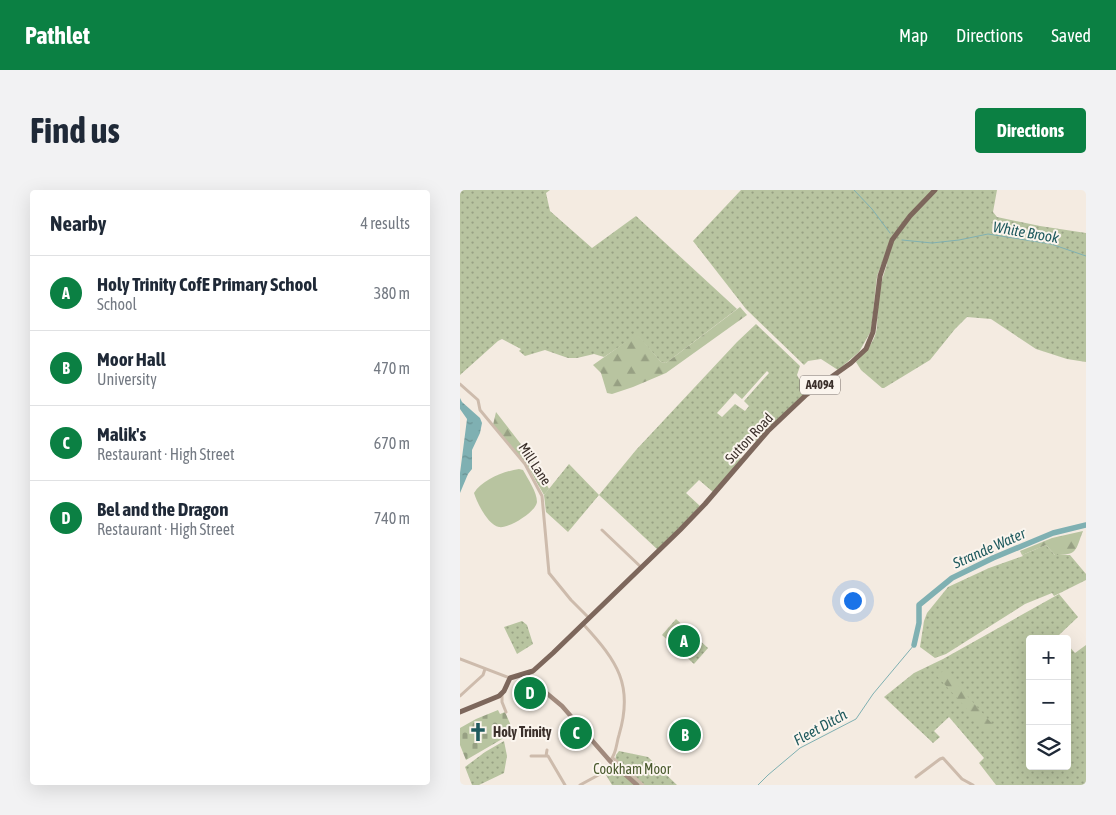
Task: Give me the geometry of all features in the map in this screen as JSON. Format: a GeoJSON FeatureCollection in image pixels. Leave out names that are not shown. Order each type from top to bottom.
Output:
{"type":"FeatureCollection","features":[{"type":"Feature","properties":{"kind":"main road","name":"Sutton Road"},"geometry":{"type":"LineString","coordinates":[[527,674],[584,625],[642,568],[705,504],[768,431],[806,395],[851,363],[866,349],[873,332],[880,276],[892,240],[910,216],[934,190]]}},
{"type":"Feature","properties":{"kind":"main road","name":"A4094"},"geometry":{"type":"LineString","coordinates":[[510,678],[527,674]]}},
{"type":"Feature","properties":{"kind":"main road"},"geometry":{"type":"LineString","coordinates":[[527,674],[532,681],[562,706],[616,766],[637,785]]}},
{"type":"Feature","properties":{"kind":"main road"},"geometry":{"type":"LineString","coordinates":[[460,712],[502,694],[510,678]]}},
{"type":"Feature","properties":{"kind":"street","name":"Mill Lane"},"geometry":{"type":"LineString","coordinates":[[460,384],[478,400],[480,410],[525,464],[542,496],[549,573],[571,600],[590,619]]}},
{"type":"Feature","properties":{"kind":"street"},"geometry":{"type":"LineString","coordinates":[[602,531],[642,568]]}},
{"type":"Feature","properties":{"kind":"street"},"geometry":{"type":"LineString","coordinates":[[584,625],[614,663],[622,681],[624,717],[617,750],[612,760],[643,785]]}},
{"type":"Feature","properties":{"kind":"street"},"geometry":{"type":"LineString","coordinates":[[460,659],[510,678]]}},
{"type":"Feature","properties":{"kind":"street"},"geometry":{"type":"LineString","coordinates":[[460,696],[483,675],[485,669]]}},
{"type":"Feature","properties":{"kind":"street"},"geometry":{"type":"LineString","coordinates":[[502,694],[502,702],[506,712]]}},
{"type":"Feature","properties":{"kind":"street"},"geometry":{"type":"LineString","coordinates":[[546,756],[547,750]]}},
{"type":"Feature","properties":{"kind":"street"},"geometry":{"type":"LineString","coordinates":[[531,756],[546,756],[552,761],[565,785]]}},
{"type":"Feature","properties":{"kind":"street"},"geometry":{"type":"LineString","coordinates":[[916,777],[943,758],[962,779],[973,785]]}},
{"type":"Feature","properties":{"kind":"street"},"geometry":{"type":"LineString","coordinates":[[580,785],[616,766]]}},
{"type":"Feature","properties":{"kind":"green space"},"geometry":{"type":"Polygon","coordinates":[[[460,190],[550,190],[546,193],[550,211],[592,248],[636,216],[737,309],[666,363],[661,362],[637,335],[604,357],[594,354],[577,358],[568,358],[545,350],[525,356],[519,351],[521,349],[502,339],[460,375],[460,190]]]}},
{"type":"Feature","properties":{"kind":"green space"},"geometry":{"type":"Polygon","coordinates":[[[741,190],[997,190],[993,212],[997,217],[1086,233],[1086,362],[1067,359],[1036,349],[991,319],[967,317],[930,360],[882,388],[861,370],[856,362],[875,337],[880,290],[887,264],[884,258],[877,276],[871,331],[859,352],[838,370],[821,359],[808,361],[804,365],[746,309],[693,241],[741,190]]]}},
{"type":"Feature","properties":{"kind":"green space"},"geometry":{"type":"Polygon","coordinates":[[[740,307],[747,315],[666,373],[633,387],[612,394],[607,393],[601,373],[593,365],[637,334],[661,362],[666,363],[740,307]]]}},
{"type":"Feature","properties":{"kind":"green space"},"geometry":{"type":"Polygon","coordinates":[[[756,324],[800,366],[797,375],[807,393],[755,442],[751,438],[737,454],[741,459],[713,492],[699,480],[686,493],[700,506],[658,550],[599,495],[636,450],[756,324]],[[767,371],[742,399],[735,393],[717,413],[722,417],[735,404],[745,411],[749,406],[744,401],[769,373],[767,371]]]}},
{"type":"Feature","properties":{"kind":"green space"},"geometry":{"type":"Polygon","coordinates":[[[496,412],[537,465],[549,489],[544,495],[527,465],[493,425],[496,412]]]}},
{"type":"Feature","properties":{"kind":"green space"},"geometry":{"type":"Polygon","coordinates":[[[569,464],[599,495],[568,532],[546,512],[544,495],[569,464]]]}},
{"type":"Feature","properties":{"kind":"green space"},"geometry":{"type":"Polygon","coordinates":[[[519,469],[523,470],[530,481],[536,494],[537,502],[532,510],[521,519],[509,525],[499,527],[487,518],[480,508],[474,493],[482,484],[494,477],[519,469]]]}},
{"type":"Feature","properties":{"kind":"green space"},"geometry":{"type":"Polygon","coordinates":[[[1083,531],[1077,547],[1072,553],[1055,555],[1046,545],[1022,555],[1020,551],[1052,538],[1083,531]]]}},
{"type":"Feature","properties":{"kind":"green space"},"geometry":{"type":"Polygon","coordinates":[[[1046,545],[1055,555],[1070,555],[1086,574],[1086,580],[1054,596],[1052,593],[1025,604],[946,654],[935,658],[920,647],[927,613],[948,587],[1046,545]]]}},
{"type":"Feature","properties":{"kind":"green space"},"geometry":{"type":"Polygon","coordinates":[[[1059,594],[1078,617],[1059,635],[1026,635],[1026,770],[1071,770],[1071,648],[1075,653],[1086,645],[1086,785],[996,785],[979,763],[984,758],[949,717],[934,731],[940,737],[933,743],[884,697],[914,673],[943,659],[1059,594]]]}},
{"type":"Feature","properties":{"kind":"green space"},"geometry":{"type":"Polygon","coordinates":[[[676,619],[708,648],[694,664],[662,635],[676,619]]]}},
{"type":"Feature","properties":{"kind":"green space"},"geometry":{"type":"Polygon","coordinates":[[[522,621],[527,625],[533,644],[517,654],[504,627],[522,621]]]}},
{"type":"Feature","properties":{"kind":"green space"},"geometry":{"type":"Polygon","coordinates":[[[944,670],[995,727],[988,732],[937,676],[944,670]]]}},
{"type":"Feature","properties":{"kind":"green space"},"geometry":{"type":"Polygon","coordinates":[[[498,710],[500,714],[505,712],[512,728],[509,735],[466,760],[460,745],[460,728],[498,710]]]}},
{"type":"Feature","properties":{"kind":"green space"},"geometry":{"type":"Polygon","coordinates":[[[504,741],[507,756],[504,773],[479,785],[472,785],[465,767],[504,741]]]}},
{"type":"Feature","properties":{"kind":"green space","name":"Cookham Moor"},"geometry":{"type":"Polygon","coordinates":[[[619,751],[648,757],[677,785],[612,785],[606,775],[614,769],[616,755],[619,751]]]}},
{"type":"Feature","properties":{"kind":"water"},"geometry":{"type":"Polygon","coordinates":[[[460,398],[480,418],[482,423],[480,433],[472,450],[472,469],[460,493],[460,473],[467,419],[460,409],[460,398]]]}},
{"type":"Feature","properties":{"kind":"waterway","name":"White Brook"},"geometry":{"type":"LineString","coordinates":[[854,190],[872,209],[890,233]]}},
{"type":"Feature","properties":{"kind":"waterway","name":"White Brook"},"geometry":{"type":"LineString","coordinates":[[902,240],[932,243],[988,234],[1051,244],[1086,256]]}},
{"type":"Feature","properties":{"kind":"waterway","name":"Strande Water"},"geometry":{"type":"LineString","coordinates":[[914,645],[919,623],[919,605],[952,578],[993,558],[1053,533],[1086,525]]}},
{"type":"Feature","properties":{"kind":"waterway","name":"Fleet Ditch"},"geometry":{"type":"LineString","coordinates":[[758,785],[800,748],[856,719],[873,694],[914,645]]}},
{"type":"Feature","properties":{"kind":"place","name":"Holy Trinity CofE Primary School"},"geometry":{"type":"Point","coordinates":[684,641]}},
{"type":"Feature","properties":{"kind":"place","name":"Bel and the Dragon"},"geometry":{"type":"Point","coordinates":[530,693]}},
{"type":"Feature","properties":{"kind":"place","name":"Holy Trinity"},"geometry":{"type":"Point","coordinates":[478,732]}},
{"type":"Feature","properties":{"kind":"place","name":"Malik's"},"geometry":{"type":"Point","coordinates":[576,733]}},
{"type":"Feature","properties":{"kind":"place","name":"Moor Hall"},"geometry":{"type":"Point","coordinates":[685,735]}}]}
